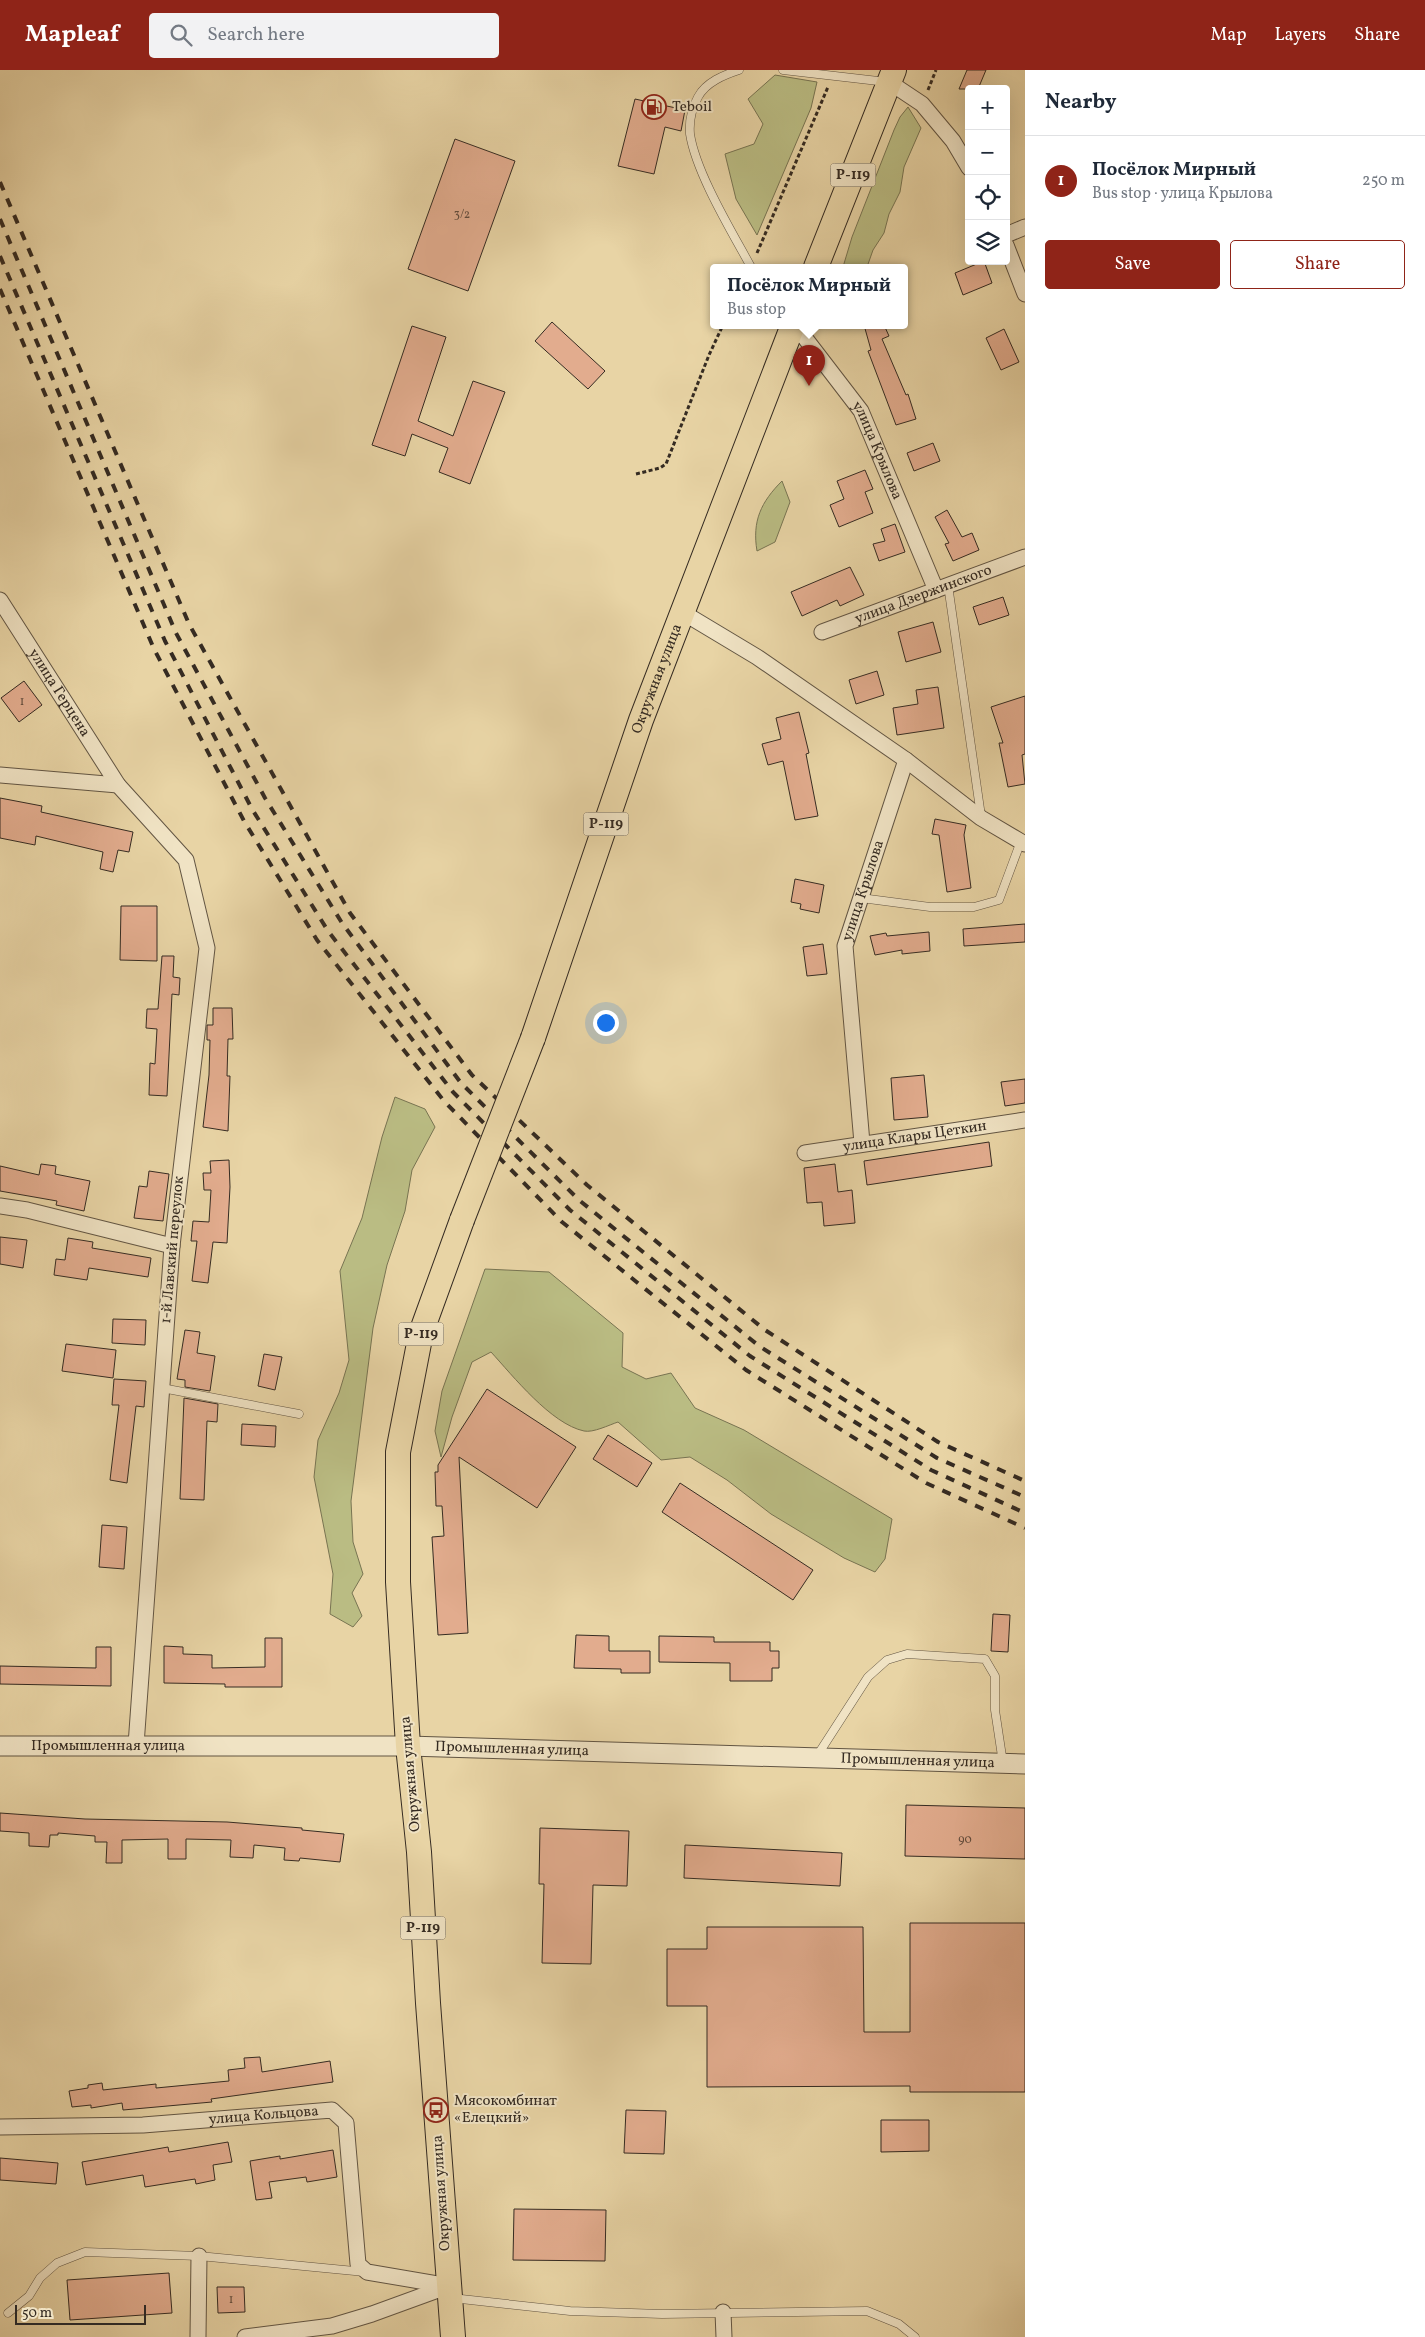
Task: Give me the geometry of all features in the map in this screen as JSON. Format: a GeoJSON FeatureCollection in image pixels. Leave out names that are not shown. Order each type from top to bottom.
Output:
{"type":"FeatureCollection","features":[{"type":"Feature","properties":{"kind":"highway","name":"Р-119"},"geometry":{"type":"LineString","coordinates":[[817,264],[891,76]]}},
{"type":"Feature","properties":{"kind":"highway","name":"Окружная улица"},"geometry":{"type":"LineString","coordinates":[[453,2337],[419,1852],[408,1746],[398,1582],[398,1452],[421,1333],[462,1220],[533,1038],[641,720],[792,329]]}},
{"type":"Feature","properties":{"kind":"street"},"geometry":{"type":"LineString","coordinates":[[891,76],[922,104],[953,141],[965,161]]}},
{"type":"Feature","properties":{"kind":"street"},"geometry":{"type":"LineString","coordinates":[[1010,233],[1025,227]]}},
{"type":"Feature","properties":{"kind":"street"},"geometry":{"type":"LineString","coordinates":[[1010,255],[1025,294]]}},
{"type":"Feature","properties":{"kind":"street","name":"улица Крылова"},"geometry":{"type":"LineString","coordinates":[[797,329],[861,411],[942,587]]}},
{"type":"Feature","properties":{"kind":"street","name":"улица Дзержинского"},"geometry":{"type":"LineString","coordinates":[[822,632],[1025,557]]}},
{"type":"Feature","properties":{"kind":"street","name":"улица Герцена"},"geometry":{"type":"LineString","coordinates":[[0,600],[118,785]]}},
{"type":"Feature","properties":{"kind":"street"},"geometry":{"type":"LineString","coordinates":[[682,612],[757,657],[906,760],[981,818],[1023,843]]}},
{"type":"Feature","properties":{"kind":"street","name":"улица Крылова"},"geometry":{"type":"LineString","coordinates":[[862,1143],[845,946],[906,760]]}},
{"type":"Feature","properties":{"kind":"street"},"geometry":{"type":"LineString","coordinates":[[0,775],[118,785]]}},
{"type":"Feature","properties":{"kind":"street","name":"1-й Лавский переулок"},"geometry":{"type":"LineString","coordinates":[[118,785],[186,860],[206,948],[172,1246],[136,1744]]}},
{"type":"Feature","properties":{"kind":"street","name":"улица Клары Цеткин"},"geometry":{"type":"LineString","coordinates":[[804,1154],[862,1143],[1025,1120]]}},
{"type":"Feature","properties":{"kind":"street"},"geometry":{"type":"LineString","coordinates":[[0,1206],[27,1210],[172,1246]]}},
{"type":"Feature","properties":{"kind":"street","name":"Промышленная улица"},"geometry":{"type":"LineString","coordinates":[[0,1746],[136,1744],[408,1746],[1025,1764]]}},
{"type":"Feature","properties":{"kind":"street","name":"улица Кольцова"},"geometry":{"type":"LineString","coordinates":[[0,2127],[143,2124],[332,2110],[346,2123],[358,2264],[367,2272]]}},
{"type":"Feature","properties":{"kind":"street"},"geometry":{"type":"LineString","coordinates":[[198,2337],[199,2256]]}},
{"type":"Feature","properties":{"kind":"street"},"geometry":{"type":"LineString","coordinates":[[367,2272],[450,2292]]}},
{"type":"Feature","properties":{"kind":"street"},"geometry":{"type":"LineString","coordinates":[[245,2337],[332,2326],[450,2292]]}},
{"type":"Feature","properties":{"kind":"street"},"geometry":{"type":"LineString","coordinates":[[722,2312],[724,2337]]}},
{"type":"Feature","properties":{"kind":"lane"},"geometry":{"type":"LineString","coordinates":[[739,70],[709,84],[698,96],[690,116],[690,134],[698,162],[718,206],[749,264]]}},
{"type":"Feature","properties":{"kind":"lane"},"geometry":{"type":"LineString","coordinates":[[783,70],[833,76],[891,76]]}},
{"type":"Feature","properties":{"kind":"lane"},"geometry":{"type":"LineString","coordinates":[[942,587],[981,818]]}},
{"type":"Feature","properties":{"kind":"lane"},"geometry":{"type":"LineString","coordinates":[[861,898],[930,908],[974,907],[999,900],[1023,843]]}},
{"type":"Feature","properties":{"kind":"lane"},"geometry":{"type":"LineString","coordinates":[[162,1388],[299,1414]]}},
{"type":"Feature","properties":{"kind":"lane"},"geometry":{"type":"LineString","coordinates":[[816,1758],[868,1677],[887,1660],[907,1654],[985,1659],[995,1676],[995,1710],[1003,1763]]}},
{"type":"Feature","properties":{"kind":"lane"},"geometry":{"type":"LineString","coordinates":[[8,2313],[29,2296],[40,2278],[56,2263],[85,2252],[199,2256],[367,2272]]}},
{"type":"Feature","properties":{"kind":"lane"},"geometry":{"type":"LineString","coordinates":[[450,2292],[570,2311],[662,2314],[866,2311],[899,2324],[915,2337]]}},
{"type":"Feature","properties":{"kind":"path"},"geometry":{"type":"LineString","coordinates":[[752,264],[833,76]]}},
{"type":"Feature","properties":{"kind":"path"},"geometry":{"type":"LineString","coordinates":[[636,474],[660,468],[666,464],[709,355],[722,329]]}},
{"type":"Feature","properties":{"kind":"green space"},"geometry":{"type":"Polygon","coordinates":[[[775,75],[817,82],[811,108],[757,235],[736,199],[725,154],[754,144],[763,124],[748,99],[775,75]]]}},
{"type":"Feature","properties":{"kind":"green space"},"geometry":{"type":"Polygon","coordinates":[[[908,107],[921,128],[904,167],[900,192],[889,214],[884,233],[873,250],[868,264],[844,264],[852,237],[900,117],[908,107]]]}},
{"type":"Feature","properties":{"kind":"green space"},"geometry":{"type":"Polygon","coordinates":[[[782,481],[790,502],[775,542],[757,551],[757,521],[764,504],[782,481]]]}},
{"type":"Feature","properties":{"kind":"green space"},"geometry":{"type":"Polygon","coordinates":[[[395,1097],[425,1109],[435,1127],[412,1170],[405,1211],[387,1265],[373,1328],[351,1501],[353,1542],[363,1574],[352,1593],[362,1616],[353,1627],[330,1614],[333,1574],[314,1477],[318,1440],[339,1393],[349,1360],[340,1271],[362,1218],[382,1137],[395,1097]]]}},
{"type":"Feature","properties":{"kind":"green space"},"geometry":{"type":"Polygon","coordinates":[[[485,1269],[549,1272],[623,1333],[622,1367],[646,1379],[671,1373],[695,1408],[744,1430],[892,1519],[885,1559],[875,1572],[844,1558],[771,1514],[727,1480],[690,1457],[661,1460],[618,1422],[588,1431],[571,1427],[533,1398],[491,1352],[472,1362],[452,1417],[441,1457],[435,1431],[442,1391],[485,1269]]]}},
{"type":"Feature","properties":{"kind":"building"},"geometry":{"type":"Polygon","coordinates":[[[967,70],[986,70],[980,85],[965,85],[965,89],[959,89],[967,70]]]}},
{"type":"Feature","properties":{"kind":"building"},"geometry":{"type":"Polygon","coordinates":[[[635,99],[685,110],[681,131],[665,127],[654,174],[618,166],[635,99]]]}},
{"type":"Feature","properties":{"kind":"building"},"geometry":{"type":"Polygon","coordinates":[[[455,139],[515,161],[468,291],[408,269],[455,139]]]}},
{"type":"Feature","properties":{"kind":"building"},"geometry":{"type":"Polygon","coordinates":[[[974,265],[985,265],[992,283],[963,295],[955,273],[974,265]]]}},
{"type":"Feature","properties":{"kind":"building"},"geometry":{"type":"Polygon","coordinates":[[[552,322],[605,371],[588,389],[535,341],[552,322]]]}},
{"type":"Feature","properties":{"kind":"building"},"geometry":{"type":"Polygon","coordinates":[[[412,326],[446,337],[418,421],[453,436],[473,381],[505,392],[470,484],[439,472],[448,448],[412,434],[405,456],[372,445],[412,326]]]}},
{"type":"Feature","properties":{"kind":"building"},"geometry":{"type":"Polygon","coordinates":[[[865,329],[886,329],[889,336],[882,339],[906,395],[908,394],[916,419],[896,425],[868,351],[871,350],[865,329]]]}},
{"type":"Feature","properties":{"kind":"building"},"geometry":{"type":"Polygon","coordinates":[[[1004,329],[1019,362],[1001,370],[986,338],[1004,329]]]}},
{"type":"Feature","properties":{"kind":"building"},"geometry":{"type":"Polygon","coordinates":[[[933,443],[940,461],[914,471],[907,453],[933,443]]]}},
{"type":"Feature","properties":{"kind":"building"},"geometry":{"type":"Polygon","coordinates":[[[865,470],[873,489],[865,492],[873,513],[839,527],[830,505],[844,499],[837,481],[865,470]]]}},
{"type":"Feature","properties":{"kind":"building"},"geometry":{"type":"Polygon","coordinates":[[[947,510],[962,537],[972,533],[979,550],[953,561],[945,544],[949,543],[935,517],[947,510]]]}},
{"type":"Feature","properties":{"kind":"building"},"geometry":{"type":"Polygon","coordinates":[[[895,524],[905,552],[879,561],[873,544],[885,541],[881,529],[895,524]]]}},
{"type":"Feature","properties":{"kind":"building"},"geometry":{"type":"Polygon","coordinates":[[[850,567],[864,595],[840,606],[837,600],[802,616],[791,592],[850,567]]]}},
{"type":"Feature","properties":{"kind":"building"},"geometry":{"type":"Polygon","coordinates":[[[1003,597],[1009,615],[979,625],[973,607],[1003,597]]]}},
{"type":"Feature","properties":{"kind":"building"},"geometry":{"type":"Polygon","coordinates":[[[933,622],[941,652],[906,662],[898,632],[933,622]]]}},
{"type":"Feature","properties":{"kind":"building"},"geometry":{"type":"Polygon","coordinates":[[[877,671],[884,695],[856,704],[849,680],[877,671]]]}},
{"type":"Feature","properties":{"kind":"building"},"geometry":{"type":"Polygon","coordinates":[[[24,681],[42,705],[19,722],[1,698],[24,681]]]}},
{"type":"Feature","properties":{"kind":"building"},"geometry":{"type":"Polygon","coordinates":[[[938,687],[944,728],[897,735],[893,708],[918,704],[916,690],[938,687]]]}},
{"type":"Feature","properties":{"kind":"building"},"geometry":{"type":"Polygon","coordinates":[[[1025,696],[1025,754],[1022,755],[1025,784],[1008,787],[999,743],[1003,743],[991,707],[1025,696]]]}},
{"type":"Feature","properties":{"kind":"building"},"geometry":{"type":"Polygon","coordinates":[[[799,712],[809,753],[806,754],[818,816],[795,820],[783,761],[768,765],[762,744],[781,739],[776,718],[799,712]]]}},
{"type":"Feature","properties":{"kind":"building"},"geometry":{"type":"Polygon","coordinates":[[[0,798],[42,806],[41,812],[133,832],[129,852],[118,850],[113,872],[100,869],[103,852],[36,836],[35,845],[0,838],[0,798]]]}},
{"type":"Feature","properties":{"kind":"building"},"geometry":{"type":"Polygon","coordinates":[[[935,819],[966,825],[964,835],[971,888],[947,892],[939,835],[932,834],[935,819]]]}},
{"type":"Feature","properties":{"kind":"building"},"geometry":{"type":"Polygon","coordinates":[[[795,879],[824,885],[819,913],[800,909],[801,904],[791,902],[795,879]]]}},
{"type":"Feature","properties":{"kind":"building"},"geometry":{"type":"Polygon","coordinates":[[[121,906],[157,906],[157,961],[120,960],[121,906]]]}},
{"type":"Feature","properties":{"kind":"building"},"geometry":{"type":"Polygon","coordinates":[[[1025,924],[1025,942],[964,946],[963,929],[1025,924]]]}},
{"type":"Feature","properties":{"kind":"building"},"geometry":{"type":"Polygon","coordinates":[[[929,932],[930,951],[902,954],[902,950],[875,955],[870,936],[886,933],[887,936],[929,932]]]}},
{"type":"Feature","properties":{"kind":"building"},"geometry":{"type":"Polygon","coordinates":[[[823,944],[827,974],[807,976],[803,947],[823,944]]]}},
{"type":"Feature","properties":{"kind":"building"},"geometry":{"type":"Polygon","coordinates":[[[162,956],[174,956],[173,977],[180,978],[179,995],[172,994],[167,1096],[149,1095],[150,1063],[155,1064],[157,1029],[146,1028],[147,1009],[158,1009],[162,956]]]}},
{"type":"Feature","properties":{"kind":"building"},"geometry":{"type":"Polygon","coordinates":[[[213,1008],[232,1008],[233,1039],[228,1039],[227,1076],[230,1076],[228,1131],[203,1127],[209,1075],[210,1040],[207,1040],[207,1025],[213,1025],[213,1008]]]}},
{"type":"Feature","properties":{"kind":"building"},"geometry":{"type":"Polygon","coordinates":[[[924,1075],[928,1117],[894,1120],[891,1078],[924,1075]]]}},
{"type":"Feature","properties":{"kind":"building"},"geometry":{"type":"Polygon","coordinates":[[[1025,1079],[1025,1103],[1005,1106],[1001,1082],[1025,1079]]]}},
{"type":"Feature","properties":{"kind":"building"},"geometry":{"type":"Polygon","coordinates":[[[989,1142],[992,1166],[867,1185],[864,1161],[989,1142]]]}},
{"type":"Feature","properties":{"kind":"building"},"geometry":{"type":"Polygon","coordinates":[[[229,1160],[230,1187],[227,1243],[213,1242],[208,1283],[192,1281],[197,1241],[191,1241],[193,1221],[209,1222],[211,1190],[204,1190],[203,1173],[211,1173],[210,1161],[229,1160]]]}},
{"type":"Feature","properties":{"kind":"building"},"geometry":{"type":"Polygon","coordinates":[[[41,1164],[56,1166],[55,1174],[90,1181],[84,1211],[56,1205],[57,1201],[0,1191],[0,1166],[39,1175],[41,1164]]]}},
{"type":"Feature","properties":{"kind":"building"},"geometry":{"type":"Polygon","coordinates":[[[835,1164],[838,1192],[852,1190],[855,1223],[824,1226],[822,1202],[807,1203],[804,1168],[835,1164]]]}},
{"type":"Feature","properties":{"kind":"building"},"geometry":{"type":"Polygon","coordinates":[[[149,1171],[169,1174],[163,1221],[134,1218],[139,1186],[147,1187],[149,1171]]]}},
{"type":"Feature","properties":{"kind":"building"},"geometry":{"type":"Polygon","coordinates":[[[0,1237],[27,1240],[23,1268],[0,1264],[0,1237]]]}},
{"type":"Feature","properties":{"kind":"building"},"geometry":{"type":"Polygon","coordinates":[[[68,1238],[93,1242],[92,1248],[151,1258],[148,1277],[89,1268],[87,1280],[54,1275],[56,1259],[65,1260],[68,1238]]]}},
{"type":"Feature","properties":{"kind":"building"},"geometry":{"type":"Polygon","coordinates":[[[113,1319],[146,1320],[145,1345],[112,1343],[113,1319]]]}},
{"type":"Feature","properties":{"kind":"building"},"geometry":{"type":"Polygon","coordinates":[[[185,1330],[200,1332],[197,1353],[215,1356],[210,1391],[185,1387],[185,1380],[177,1379],[185,1330]]]}},
{"type":"Feature","properties":{"kind":"building"},"geometry":{"type":"Polygon","coordinates":[[[66,1344],[116,1350],[113,1378],[62,1371],[66,1344]]]}},
{"type":"Feature","properties":{"kind":"building"},"geometry":{"type":"Polygon","coordinates":[[[264,1354],[282,1357],[275,1390],[258,1386],[264,1354]]]}},
{"type":"Feature","properties":{"kind":"building"},"geometry":{"type":"Polygon","coordinates":[[[114,1379],[146,1381],[144,1407],[136,1406],[127,1483],[110,1480],[119,1405],[112,1405],[114,1379]]]}},
{"type":"Feature","properties":{"kind":"building"},"geometry":{"type":"Polygon","coordinates":[[[487,1389],[576,1447],[537,1508],[459,1457],[468,1633],[438,1635],[432,1537],[444,1536],[442,1506],[436,1506],[435,1472],[438,1472],[438,1465],[487,1389]]]}},
{"type":"Feature","properties":{"kind":"building"},"geometry":{"type":"Polygon","coordinates":[[[184,1398],[218,1404],[217,1422],[207,1421],[204,1500],[180,1499],[184,1398]]]}},
{"type":"Feature","properties":{"kind":"building"},"geometry":{"type":"Polygon","coordinates":[[[242,1424],[276,1426],[275,1447],[241,1445],[242,1424]]]}},
{"type":"Feature","properties":{"kind":"building"},"geometry":{"type":"Polygon","coordinates":[[[608,1435],[652,1463],[637,1487],[593,1459],[608,1435]]]}},
{"type":"Feature","properties":{"kind":"building"},"geometry":{"type":"Polygon","coordinates":[[[680,1483],[813,1570],[793,1600],[662,1512],[680,1483]]]}},
{"type":"Feature","properties":{"kind":"building"},"geometry":{"type":"Polygon","coordinates":[[[102,1525],[127,1527],[124,1569],[99,1567],[102,1525]]]}},
{"type":"Feature","properties":{"kind":"building"},"geometry":{"type":"Polygon","coordinates":[[[993,1614],[1010,1615],[1008,1652],[991,1651],[993,1614]]]}},
{"type":"Feature","properties":{"kind":"building"},"geometry":{"type":"Polygon","coordinates":[[[576,1635],[609,1636],[609,1651],[650,1651],[650,1673],[621,1673],[621,1669],[574,1668],[576,1635]]]}},
{"type":"Feature","properties":{"kind":"building"},"geometry":{"type":"Polygon","coordinates":[[[659,1636],[714,1637],[714,1642],[770,1642],[770,1651],[779,1651],[779,1668],[772,1668],[772,1681],[730,1681],[730,1663],[659,1662],[659,1636]]]}},
{"type":"Feature","properties":{"kind":"building"},"geometry":{"type":"Polygon","coordinates":[[[265,1638],[282,1638],[282,1687],[225,1687],[225,1684],[164,1683],[164,1646],[183,1647],[183,1654],[212,1655],[212,1668],[265,1667],[265,1638]]]}},
{"type":"Feature","properties":{"kind":"building"},"geometry":{"type":"Polygon","coordinates":[[[96,1647],[111,1647],[111,1686],[0,1684],[0,1666],[96,1668],[96,1647]]]}},
{"type":"Feature","properties":{"kind":"building"},"geometry":{"type":"Polygon","coordinates":[[[906,1805],[1025,1808],[1025,1859],[905,1856],[906,1805]]]}},
{"type":"Feature","properties":{"kind":"building"},"geometry":{"type":"Polygon","coordinates":[[[0,1813],[85,1819],[227,1822],[302,1828],[302,1830],[344,1834],[340,1862],[300,1858],[299,1861],[284,1860],[285,1848],[254,1845],[253,1858],[230,1857],[231,1840],[186,1839],[186,1859],[168,1859],[168,1839],[122,1840],[122,1863],[106,1863],[107,1842],[95,1842],[95,1836],[58,1833],[58,1835],[50,1835],[49,1847],[29,1846],[29,1833],[0,1831],[0,1813]]]}},
{"type":"Feature","properties":{"kind":"building"},"geometry":{"type":"Polygon","coordinates":[[[540,1828],[629,1831],[627,1886],[593,1885],[591,1964],[542,1963],[544,1884],[539,1884],[540,1828]]]}},
{"type":"Feature","properties":{"kind":"building"},"geometry":{"type":"Polygon","coordinates":[[[685,1845],[842,1853],[840,1886],[684,1878],[685,1845]]]}},
{"type":"Feature","properties":{"kind":"building"},"geometry":{"type":"Polygon","coordinates":[[[910,1923],[1025,1923],[1025,2092],[910,2092],[910,2086],[707,2087],[707,2006],[667,2006],[667,1949],[707,1949],[707,1927],[863,1927],[864,2032],[910,2032],[910,1923]]]}},
{"type":"Feature","properties":{"kind":"building"},"geometry":{"type":"Polygon","coordinates":[[[260,2057],[262,2072],[330,2061],[333,2082],[211,2099],[212,2102],[123,2110],[122,2103],[91,2108],[91,2105],[72,2107],[69,2091],[88,2088],[88,2085],[102,2083],[103,2090],[156,2084],[156,2088],[229,2081],[228,2070],[245,2068],[244,2058],[260,2057]]]}},
{"type":"Feature","properties":{"kind":"building"},"geometry":{"type":"Polygon","coordinates":[[[626,2110],[666,2111],[664,2154],[624,2153],[626,2110]]]}},
{"type":"Feature","properties":{"kind":"building"},"geometry":{"type":"Polygon","coordinates":[[[881,2120],[929,2120],[929,2151],[881,2152],[881,2120]]]}},
{"type":"Feature","properties":{"kind":"building"},"geometry":{"type":"Polygon","coordinates":[[[228,2142],[232,2162],[213,2165],[215,2180],[196,2184],[195,2179],[145,2187],[143,2175],[86,2185],[82,2162],[168,2147],[169,2152],[228,2142]]]}},
{"type":"Feature","properties":{"kind":"building"},"geometry":{"type":"Polygon","coordinates":[[[333,2150],[337,2177],[307,2182],[306,2177],[269,2182],[272,2198],[256,2200],[250,2161],[280,2156],[280,2159],[333,2150]]]}},
{"type":"Feature","properties":{"kind":"building"},"geometry":{"type":"Polygon","coordinates":[[[0,2158],[58,2163],[56,2184],[0,2180],[0,2158]]]}},
{"type":"Feature","properties":{"kind":"building"},"geometry":{"type":"Polygon","coordinates":[[[514,2209],[606,2210],[605,2261],[513,2260],[514,2209]]]}},
{"type":"Feature","properties":{"kind":"building"},"geometry":{"type":"Polygon","coordinates":[[[169,2273],[172,2313],[70,2320],[67,2280],[169,2273]]]}},
{"type":"Feature","properties":{"kind":"building"},"geometry":{"type":"Polygon","coordinates":[[[217,2287],[244,2287],[245,2312],[218,2313],[217,2287]]]}},
{"type":"Feature","properties":{"kind":"railway"},"geometry":{"type":"LineString","coordinates":[[0,182],[189,624],[350,913],[472,1075],[587,1185],[765,1330],[938,1442],[1025,1481]]}},
{"type":"Feature","properties":{"kind":"railway"},"geometry":{"type":"LineString","coordinates":[[0,219],[176,633],[265,798],[342,923],[461,1083],[579,1200],[759,1346],[937,1458],[1025,1497]]}},
{"type":"Feature","properties":{"kind":"railway"},"geometry":{"type":"LineString","coordinates":[[0,256],[165,641],[252,809],[328,931],[453,1092],[570,1210],[750,1356],[931,1470],[1025,1513]]}},
{"type":"Feature","properties":{"kind":"railway"},"geometry":{"type":"LineString","coordinates":[[0,289],[154,649],[244,821],[317,940],[444,1101],[562,1222],[746,1370],[926,1483],[1025,1528]]}},
{"type":"Feature","properties":{"kind":"place","name":"Teboil"},"geometry":{"type":"Point","coordinates":[654,107]}},
{"type":"Feature","properties":{"kind":"place","name":"Посёлок Мирный"},"geometry":{"type":"Point","coordinates":[809,386]}},
{"type":"Feature","properties":{"kind":"place","name":"Мясокомбинат «Елецкий»"},"geometry":{"type":"Point","coordinates":[436,2110]}}]}
